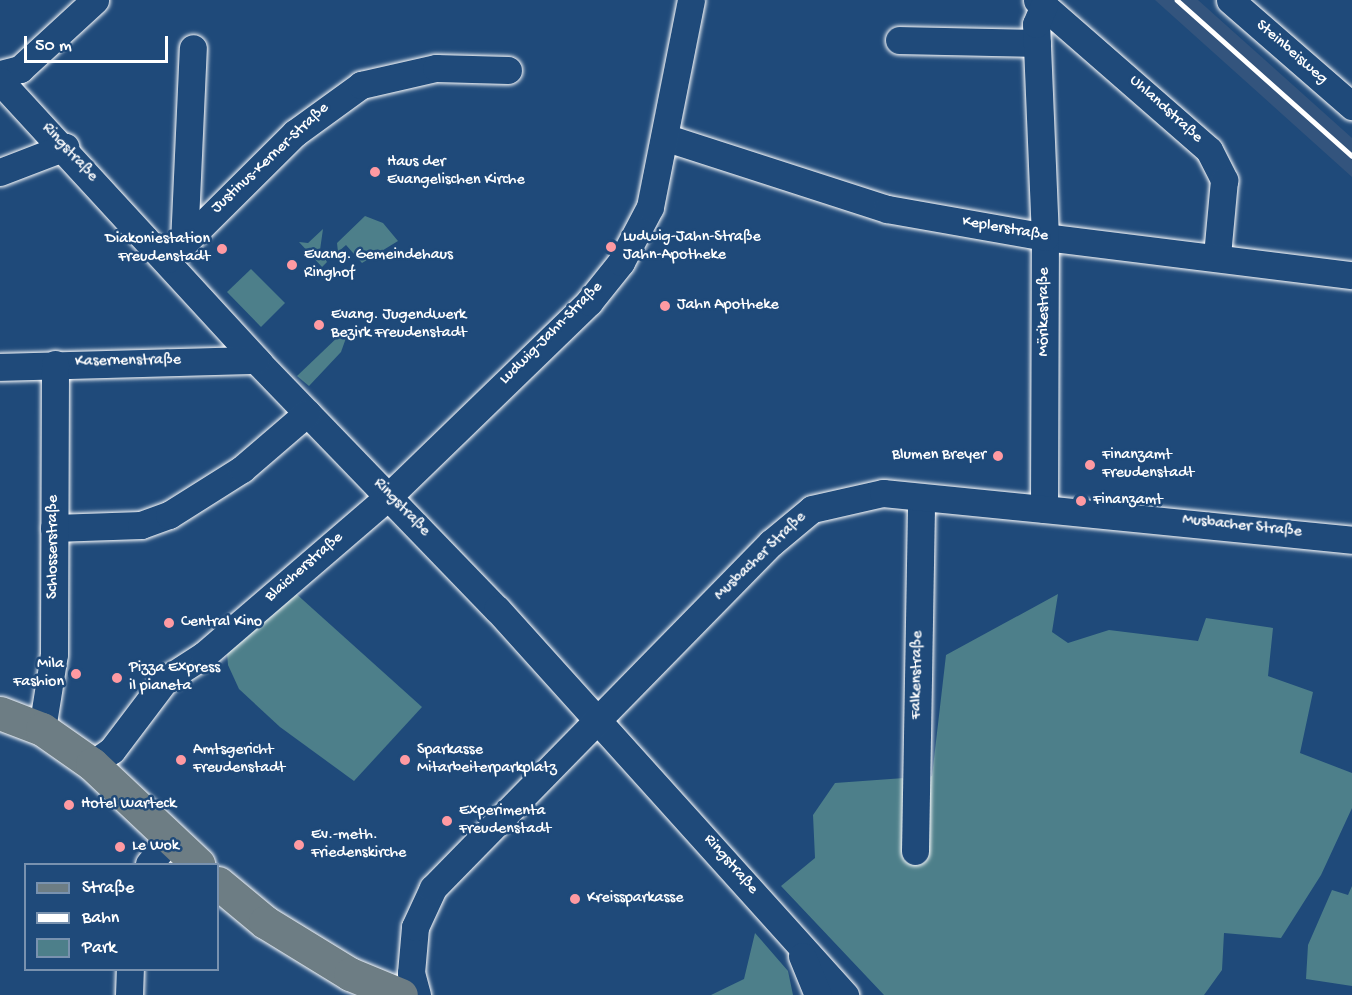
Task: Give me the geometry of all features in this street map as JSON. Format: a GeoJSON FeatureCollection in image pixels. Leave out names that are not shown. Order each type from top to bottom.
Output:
{"type":"FeatureCollection","features":[{"type":"Feature","properties":{"kind":"main road"},"geometry":{"type":"LineString","coordinates":[[0,713],[42,729],[92,764],[197,863]]}},
{"type":"Feature","properties":{"kind":"main road"},"geometry":{"type":"LineString","coordinates":[[219,884],[265,922],[350,974],[401,995]]}},
{"type":"Feature","properties":{"kind":"street"},"geometry":{"type":"LineString","coordinates":[[0,75],[20,69],[95,0]]}},
{"type":"Feature","properties":{"kind":"street","name":"Ludwig-Jahn-Straße"},"geometry":{"type":"LineString","coordinates":[[390,495],[589,302],[621,262],[650,207],[667,138],[691,0]]}},
{"type":"Feature","properties":{"kind":"street","name":"Steinbeisweg"},"geometry":{"type":"LineString","coordinates":[[1230,0],[1352,106]]}},
{"type":"Feature","properties":{"kind":"street","name":"Mörikestraße"},"geometry":{"type":"LineString","coordinates":[[1041,3],[1037,43],[1045,237],[1044,510]]}},
{"type":"Feature","properties":{"kind":"street","name":"Uhlandstraße"},"geometry":{"type":"LineString","coordinates":[[1041,3],[1157,100],[1220,166],[1224,180],[1217,255]]}},
{"type":"Feature","properties":{"kind":"street"},"geometry":{"type":"LineString","coordinates":[[899,40],[1037,43]]}},
{"type":"Feature","properties":{"kind":"street","name":"Justinus-Kerner-Straße"},"geometry":{"type":"LineString","coordinates":[[176,251],[193,48]]}},
{"type":"Feature","properties":{"kind":"street","name":"Justinus-Kerner-Straße"},"geometry":{"type":"LineString","coordinates":[[176,251],[306,123],[368,81],[436,68],[508,70]]}},
{"type":"Feature","properties":{"kind":"street","name":"Ringstraße"},"geometry":{"type":"LineString","coordinates":[[0,81],[65,147],[176,251],[256,360],[390,495],[729,861],[795,941],[845,995]]}},
{"type":"Feature","properties":{"kind":"street","name":"Keplerstraße"},"geometry":{"type":"LineString","coordinates":[[667,138],[887,209],[1045,237],[1217,255],[1352,275]]}},
{"type":"Feature","properties":{"kind":"street"},"geometry":{"type":"LineString","coordinates":[[0,172],[65,147]]}},
{"type":"Feature","properties":{"kind":"street","name":"Kasernenstraße"},"geometry":{"type":"LineString","coordinates":[[0,367],[256,360]]}},
{"type":"Feature","properties":{"kind":"street","name":"Schlosserstraße"},"geometry":{"type":"LineString","coordinates":[[42,729],[54,654],[55,364]]}},
{"type":"Feature","properties":{"kind":"street"},"geometry":{"type":"LineString","coordinates":[[54,528],[141,525],[169,515],[242,469],[307,413]]}},
{"type":"Feature","properties":{"kind":"street","name":"Musbacher Straße"},"geometry":{"type":"LineString","coordinates":[[417,995],[411,973],[415,927],[433,888],[771,543],[812,509],[883,493],[1352,540]]}},
{"type":"Feature","properties":{"kind":"street","name":"Blaicherstraße"},"geometry":{"type":"LineString","coordinates":[[92,764],[112,750],[165,680],[204,655],[390,495]]}},
{"type":"Feature","properties":{"kind":"street","name":"Falkenstraße"},"geometry":{"type":"LineString","coordinates":[[915,852],[921,498]]}},
{"type":"Feature","properties":{"kind":"street"},"geometry":{"type":"LineString","coordinates":[[150,863],[171,838]]}},
{"type":"Feature","properties":{"kind":"street","name":"Ringstraße"},"geometry":{"type":"LineString","coordinates":[[795,941],[818,995]]}},
{"type":"Feature","properties":{"kind":"street"},"geometry":{"type":"LineString","coordinates":[[129,995],[130,971]]}},
{"type":"Feature","properties":{"kind":"shaded area"},"geometry":{"type":"Polygon","coordinates":[[[1155,0],[1198,0],[1352,138],[1352,177],[1155,0]]]}},
{"type":"Feature","properties":{"kind":"green space"},"geometry":{"type":"Polygon","coordinates":[[[365,216],[383,223],[398,241],[362,263],[346,245],[338,252],[337,243],[365,216]]]}},
{"type":"Feature","properties":{"kind":"green space"},"geometry":{"type":"Polygon","coordinates":[[[323,229],[320,250],[327,262],[322,267],[299,242],[308,243],[323,229]]]}},
{"type":"Feature","properties":{"kind":"green space"},"geometry":{"type":"Polygon","coordinates":[[[251,269],[285,303],[261,327],[227,292],[251,269]]]}},
{"type":"Feature","properties":{"kind":"green space"},"geometry":{"type":"Polygon","coordinates":[[[342,333],[346,338],[341,352],[309,386],[297,376],[342,333]]]}},
{"type":"Feature","properties":{"kind":"green space"},"geometry":{"type":"Polygon","coordinates":[[[293,591],[422,707],[354,781],[280,727],[239,689],[228,665],[227,653],[293,591]]]}},
{"type":"Feature","properties":{"kind":"green space"},"geometry":{"type":"Polygon","coordinates":[[[1058,594],[1052,632],[1068,643],[1109,630],[1198,641],[1206,618],[1273,628],[1268,676],[1313,692],[1300,753],[1352,773],[1352,808],[1321,875],[1281,938],[1224,933],[1222,970],[1204,995],[884,995],[781,886],[815,858],[813,815],[835,783],[932,776],[946,655],[1058,594]]]}},
{"type":"Feature","properties":{"kind":"green space"},"geometry":{"type":"Polygon","coordinates":[[[1352,886],[1352,986],[1306,979],[1308,945],[1332,890],[1348,895],[1352,886]]]}},
{"type":"Feature","properties":{"kind":"green space"},"geometry":{"type":"Polygon","coordinates":[[[755,933],[788,971],[793,995],[711,995],[744,979],[755,933]]]}},
{"type":"Feature","properties":{"kind":"railway"},"geometry":{"type":"LineString","coordinates":[[1177,0],[1352,156]]}},
{"type":"Feature","properties":{"kind":"place","name":"Haus der Evangelischen Kirche"},"geometry":{"type":"Point","coordinates":[375,172]}},
{"type":"Feature","properties":{"kind":"place","name":"Ludwig-Jahn-Straße Jahn-Apotheke"},"geometry":{"type":"Point","coordinates":[611,247]}},
{"type":"Feature","properties":{"kind":"place","name":"Diakoniestation Freudenstadt"},"geometry":{"type":"Point","coordinates":[222,249]}},
{"type":"Feature","properties":{"kind":"place","name":"Evang. Gemeindehaus Ringhof"},"geometry":{"type":"Point","coordinates":[292,265]}},
{"type":"Feature","properties":{"kind":"place","name":"Jahn Apotheke"},"geometry":{"type":"Point","coordinates":[665,306]}},
{"type":"Feature","properties":{"kind":"place","name":"Evang. Jugendwerk Bezirk Freudenstadt"},"geometry":{"type":"Point","coordinates":[319,325]}},
{"type":"Feature","properties":{"kind":"place","name":"Blumen Breyer"},"geometry":{"type":"Point","coordinates":[998,456]}},
{"type":"Feature","properties":{"kind":"place","name":"Finanzamt Freudenstadt"},"geometry":{"type":"Point","coordinates":[1090,465]}},
{"type":"Feature","properties":{"kind":"place","name":"Finanzamt"},"geometry":{"type":"Point","coordinates":[1081,501]}},
{"type":"Feature","properties":{"kind":"place","name":"Central Kino"},"geometry":{"type":"Point","coordinates":[169,623]}},
{"type":"Feature","properties":{"kind":"place","name":"Mila Fashion"},"geometry":{"type":"Point","coordinates":[76,674]}},
{"type":"Feature","properties":{"kind":"place","name":"Pizza Express il pianeta"},"geometry":{"type":"Point","coordinates":[117,678]}},
{"type":"Feature","properties":{"kind":"place","name":"Amtsgericht Freudenstadt"},"geometry":{"type":"Point","coordinates":[181,760]}},
{"type":"Feature","properties":{"kind":"place","name":"Sparkasse Mitarbeiterparkplatz"},"geometry":{"type":"Point","coordinates":[405,760]}},
{"type":"Feature","properties":{"kind":"place","name":"Hotel Warteck"},"geometry":{"type":"Point","coordinates":[69,805]}},
{"type":"Feature","properties":{"kind":"place","name":"Experimenta Freudenstadt"},"geometry":{"type":"Point","coordinates":[447,821]}},
{"type":"Feature","properties":{"kind":"place","name":"Ev.-meth. Friedenskirche"},"geometry":{"type":"Point","coordinates":[299,845]}},
{"type":"Feature","properties":{"kind":"place","name":"Le Wok"},"geometry":{"type":"Point","coordinates":[120,847]}},
{"type":"Feature","properties":{"kind":"place","name":"Kreissparkasse"},"geometry":{"type":"Point","coordinates":[575,899]}}]}
